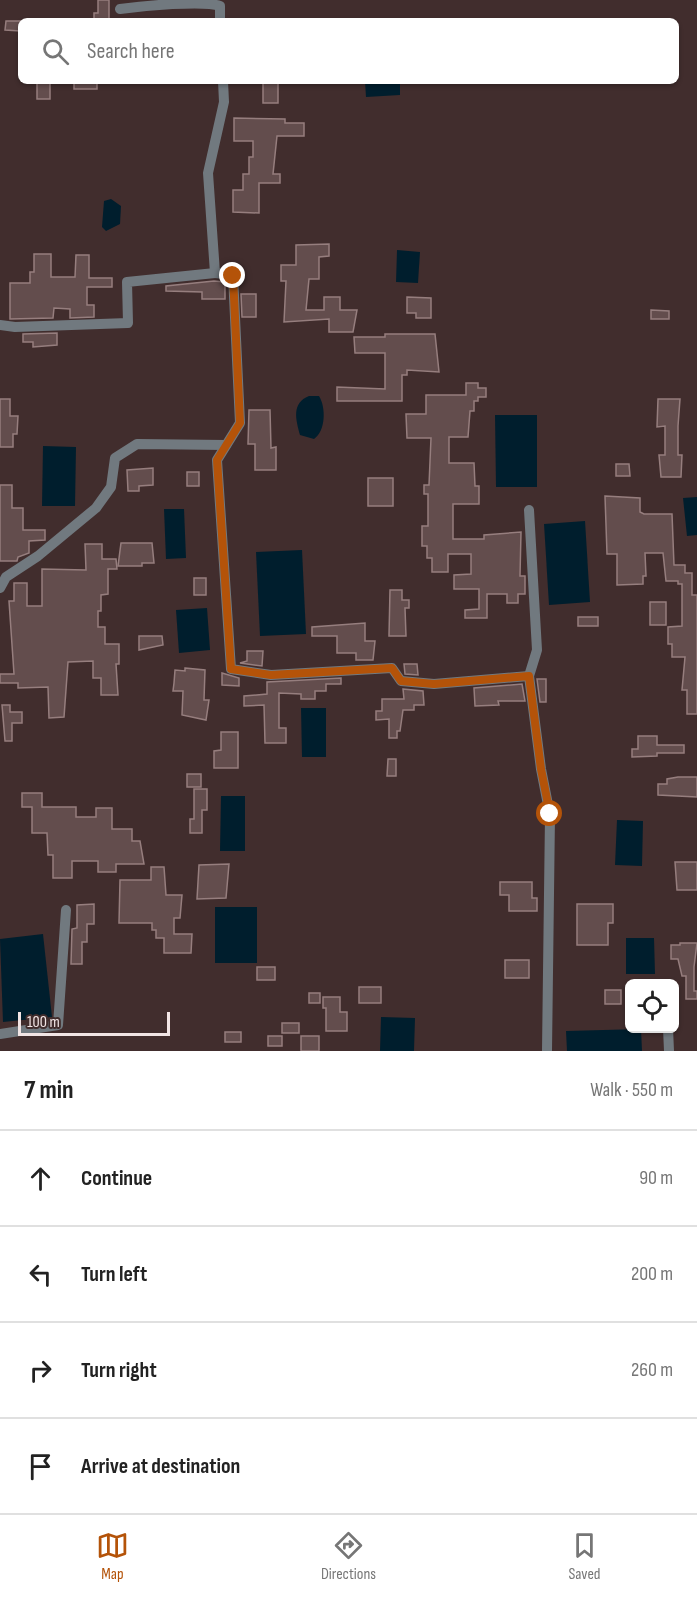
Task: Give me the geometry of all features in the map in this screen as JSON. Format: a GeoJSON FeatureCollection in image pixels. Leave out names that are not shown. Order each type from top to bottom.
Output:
{"type":"FeatureCollection","features":[{"type":"Feature","properties":{"kind":"street"},"geometry":{"type":"LineString","coordinates":[[120,9],[189,0],[214,1],[220,6],[220,18]]}},
{"type":"Feature","properties":{"kind":"street"},"geometry":{"type":"LineString","coordinates":[[215,273],[208,172],[224,102],[223,84]]}},
{"type":"Feature","properties":{"kind":"street"},"geometry":{"type":"LineString","coordinates":[[0,325],[15,327],[128,323],[127,282],[215,273],[233,276],[240,423],[217,460],[231,669],[271,675],[392,668],[401,681],[434,684],[529,676]]}},
{"type":"Feature","properties":{"kind":"street"},"geometry":{"type":"LineString","coordinates":[[0,588],[6,577],[38,556],[96,508],[111,488],[115,458],[136,444],[226,445]]}},
{"type":"Feature","properties":{"kind":"street"},"geometry":{"type":"LineString","coordinates":[[529,510],[537,650],[529,676],[541,769],[550,814],[547,1051]]}},
{"type":"Feature","properties":{"kind":"street"},"geometry":{"type":"LineString","coordinates":[[0,1034],[58,1025],[66,910]]}},
{"type":"Feature","properties":{"kind":"street"},"geometry":{"type":"LineString","coordinates":[[668,1033],[669,1051]]}},
{"type":"Feature","properties":{"kind":"water"},"geometry":{"type":"Polygon","coordinates":[[[365,84],[400,84],[400,95],[366,97],[365,84]]]}},
{"type":"Feature","properties":{"kind":"water"},"geometry":{"type":"Polygon","coordinates":[[[111,199],[121,206],[120,224],[106,231],[102,227],[104,201],[111,199]]]}},
{"type":"Feature","properties":{"kind":"water"},"geometry":{"type":"Polygon","coordinates":[[[397,250],[420,252],[418,283],[396,282],[397,250]]]}},
{"type":"Feature","properties":{"kind":"water"},"geometry":{"type":"Polygon","coordinates":[[[309,396],[319,396],[324,412],[323,425],[314,439],[300,435],[296,418],[299,403],[309,396]]]}},
{"type":"Feature","properties":{"kind":"water"},"geometry":{"type":"Polygon","coordinates":[[[495,415],[537,415],[537,487],[496,487],[495,415]]]}},
{"type":"Feature","properties":{"kind":"water"},"geometry":{"type":"Polygon","coordinates":[[[43,446],[76,447],[75,506],[42,506],[43,446]]]}},
{"type":"Feature","properties":{"kind":"water"},"geometry":{"type":"Polygon","coordinates":[[[697,497],[697,535],[687,536],[683,498],[697,497]]]}},
{"type":"Feature","properties":{"kind":"water"},"geometry":{"type":"Polygon","coordinates":[[[164,509],[184,509],[186,558],[166,559],[164,509]]]}},
{"type":"Feature","properties":{"kind":"water"},"geometry":{"type":"Polygon","coordinates":[[[585,521],[590,602],[549,605],[544,524],[585,521]]]}},
{"type":"Feature","properties":{"kind":"water"},"geometry":{"type":"Polygon","coordinates":[[[302,550],[306,634],[260,636],[256,552],[302,550]]]}},
{"type":"Feature","properties":{"kind":"water"},"geometry":{"type":"Polygon","coordinates":[[[207,608],[210,650],[179,653],[176,610],[207,608]]]}},
{"type":"Feature","properties":{"kind":"water"},"geometry":{"type":"Polygon","coordinates":[[[301,708],[326,708],[326,757],[302,757],[301,708]]]}},
{"type":"Feature","properties":{"kind":"water"},"geometry":{"type":"Polygon","coordinates":[[[221,796],[245,796],[245,851],[220,851],[221,796]]]}},
{"type":"Feature","properties":{"kind":"water"},"geometry":{"type":"Polygon","coordinates":[[[617,820],[643,821],[642,866],[615,865],[617,820]]]}},
{"type":"Feature","properties":{"kind":"water"},"geometry":{"type":"Polygon","coordinates":[[[215,907],[257,907],[257,963],[215,963],[215,907]]]}},
{"type":"Feature","properties":{"kind":"water"},"geometry":{"type":"Polygon","coordinates":[[[43,934],[52,1017],[3,1022],[0,939],[43,934]]]}},
{"type":"Feature","properties":{"kind":"water"},"geometry":{"type":"Polygon","coordinates":[[[626,938],[654,938],[655,974],[626,974],[626,938]]]}},
{"type":"Feature","properties":{"kind":"water"},"geometry":{"type":"Polygon","coordinates":[[[381,1017],[415,1018],[414,1051],[380,1051],[381,1017]]]}},
{"type":"Feature","properties":{"kind":"water"},"geometry":{"type":"Polygon","coordinates":[[[625,1029],[625,1033],[641,1033],[642,1051],[567,1051],[566,1031],[625,1029]]]}},
{"type":"Feature","properties":{"kind":"building"},"geometry":{"type":"Polygon","coordinates":[[[98,0],[109,0],[109,18],[94,18],[94,13],[98,13],[98,0]]]}},
{"type":"Feature","properties":{"kind":"building"},"geometry":{"type":"Polygon","coordinates":[[[6,21],[18,21],[18,31],[5,30],[6,21]]]}},
{"type":"Feature","properties":{"kind":"building"},"geometry":{"type":"Polygon","coordinates":[[[37,84],[50,84],[50,99],[37,99],[37,84]]]}},
{"type":"Feature","properties":{"kind":"building"},"geometry":{"type":"Polygon","coordinates":[[[74,84],[97,84],[97,89],[74,89],[74,84]]]}},
{"type":"Feature","properties":{"kind":"building"},"geometry":{"type":"Polygon","coordinates":[[[263,84],[278,84],[278,103],[263,103],[263,84]]]}},
{"type":"Feature","properties":{"kind":"building"},"geometry":{"type":"Polygon","coordinates":[[[234,118],[285,119],[285,123],[304,123],[304,136],[277,136],[273,174],[280,174],[280,183],[259,183],[259,213],[233,212],[233,190],[243,190],[243,174],[249,174],[249,157],[253,157],[253,141],[234,141],[234,118]]]}},
{"type":"Feature","properties":{"kind":"building"},"geometry":{"type":"Polygon","coordinates":[[[329,244],[329,256],[319,257],[319,279],[309,279],[306,310],[324,310],[324,297],[340,297],[340,310],[357,310],[353,332],[329,332],[329,319],[284,322],[286,281],[281,281],[281,265],[296,265],[296,245],[329,244]]]}},
{"type":"Feature","properties":{"kind":"building"},"geometry":{"type":"Polygon","coordinates":[[[34,254],[51,254],[51,277],[75,277],[76,255],[89,255],[89,278],[112,278],[112,287],[87,287],[87,305],[94,305],[94,317],[70,318],[70,309],[54,308],[53,318],[10,319],[10,283],[30,283],[30,272],[34,272],[34,254]]]}},
{"type":"Feature","properties":{"kind":"building"},"geometry":{"type":"Polygon","coordinates":[[[225,282],[225,299],[202,299],[202,292],[166,291],[166,286],[225,282]]]}},
{"type":"Feature","properties":{"kind":"building"},"geometry":{"type":"Polygon","coordinates":[[[241,294],[256,294],[256,317],[242,317],[241,294]]]}},
{"type":"Feature","properties":{"kind":"building"},"geometry":{"type":"Polygon","coordinates":[[[407,297],[431,298],[431,318],[416,318],[416,313],[407,313],[407,297]]]}},
{"type":"Feature","properties":{"kind":"building"},"geometry":{"type":"Polygon","coordinates":[[[651,310],[669,311],[669,319],[651,319],[651,310]]]}},
{"type":"Feature","properties":{"kind":"building"},"geometry":{"type":"Polygon","coordinates":[[[57,333],[57,345],[33,347],[33,342],[23,342],[23,334],[57,333]]]}},
{"type":"Feature","properties":{"kind":"building"},"geometry":{"type":"Polygon","coordinates":[[[385,334],[435,334],[439,372],[407,370],[407,375],[402,375],[402,401],[337,401],[337,387],[385,389],[385,353],[355,353],[354,337],[385,337],[385,334]]]}},
{"type":"Feature","properties":{"kind":"building"},"geometry":{"type":"Polygon","coordinates":[[[466,383],[478,383],[478,388],[486,388],[486,397],[478,397],[478,401],[474,401],[474,411],[470,411],[468,437],[449,437],[449,463],[474,463],[475,486],[479,486],[479,504],[453,504],[453,539],[484,539],[484,535],[521,532],[520,576],[525,576],[525,594],[518,594],[518,603],[507,603],[507,594],[487,594],[487,618],[465,618],[465,610],[479,609],[479,589],[454,589],[454,575],[471,574],[471,554],[448,554],[448,572],[432,572],[432,558],[427,558],[427,546],[422,546],[422,526],[428,526],[428,494],[424,494],[424,485],[429,485],[431,438],[407,438],[406,414],[426,414],[426,395],[466,395],[466,383]]]}},
{"type":"Feature","properties":{"kind":"building"},"geometry":{"type":"Polygon","coordinates":[[[0,399],[10,399],[10,416],[18,416],[17,434],[13,434],[13,447],[0,447],[0,399]]]}},
{"type":"Feature","properties":{"kind":"building"},"geometry":{"type":"Polygon","coordinates":[[[658,399],[680,399],[678,455],[682,455],[681,477],[661,477],[659,455],[665,455],[665,426],[657,427],[658,399]]]}},
{"type":"Feature","properties":{"kind":"building"},"geometry":{"type":"Polygon","coordinates":[[[249,410],[270,410],[271,448],[276,447],[276,470],[255,470],[255,444],[248,444],[249,410]]]}},
{"type":"Feature","properties":{"kind":"building"},"geometry":{"type":"Polygon","coordinates":[[[616,464],[629,464],[630,476],[616,476],[616,464]]]}},
{"type":"Feature","properties":{"kind":"building"},"geometry":{"type":"Polygon","coordinates":[[[153,468],[153,485],[139,486],[139,491],[128,491],[127,470],[153,468]]]}},
{"type":"Feature","properties":{"kind":"building"},"geometry":{"type":"Polygon","coordinates":[[[187,472],[199,472],[199,486],[187,486],[187,472]]]}},
{"type":"Feature","properties":{"kind":"building"},"geometry":{"type":"Polygon","coordinates":[[[368,478],[393,478],[393,506],[368,506],[368,478]]]}},
{"type":"Feature","properties":{"kind":"building"},"geometry":{"type":"Polygon","coordinates":[[[0,485],[12,485],[12,508],[23,508],[23,530],[45,530],[45,540],[29,541],[29,553],[18,557],[17,561],[0,561],[0,485]]]}},
{"type":"Feature","properties":{"kind":"building"},"geometry":{"type":"Polygon","coordinates":[[[605,496],[640,498],[640,512],[644,514],[672,514],[674,565],[685,565],[685,573],[692,573],[692,595],[697,595],[697,714],[687,714],[687,690],[682,690],[685,657],[672,657],[672,644],[668,644],[668,627],[682,626],[682,584],[678,584],[678,581],[666,581],[663,553],[645,553],[646,576],[643,576],[643,584],[617,585],[617,554],[607,554],[605,496]]]}},
{"type":"Feature","properties":{"kind":"building"},"geometry":{"type":"Polygon","coordinates":[[[121,543],[152,543],[154,563],[142,563],[142,566],[118,566],[121,543]]]}},
{"type":"Feature","properties":{"kind":"building"},"geometry":{"type":"Polygon","coordinates":[[[85,544],[102,544],[102,559],[116,559],[117,569],[108,569],[108,594],[101,595],[98,627],[105,627],[105,644],[119,644],[119,664],[116,664],[118,695],[101,695],[101,678],[93,678],[93,661],[68,662],[64,717],[49,718],[48,687],[18,688],[18,683],[0,683],[0,674],[14,674],[9,601],[14,601],[14,583],[27,583],[27,606],[42,606],[42,569],[86,570],[85,544]]]}},
{"type":"Feature","properties":{"kind":"building"},"geometry":{"type":"Polygon","coordinates":[[[194,578],[206,578],[206,595],[194,595],[194,578]]]}},
{"type":"Feature","properties":{"kind":"building"},"geometry":{"type":"Polygon","coordinates":[[[390,590],[402,590],[402,600],[409,600],[409,608],[405,608],[406,636],[389,636],[390,590]]]}},
{"type":"Feature","properties":{"kind":"building"},"geometry":{"type":"Polygon","coordinates":[[[650,602],[666,602],[666,625],[650,625],[650,602]]]}},
{"type":"Feature","properties":{"kind":"building"},"geometry":{"type":"Polygon","coordinates":[[[578,617],[598,617],[598,626],[578,626],[578,617]]]}},
{"type":"Feature","properties":{"kind":"building"},"geometry":{"type":"Polygon","coordinates":[[[365,623],[365,641],[375,641],[373,660],[356,660],[356,653],[337,653],[337,636],[312,636],[312,627],[365,623]]]}},
{"type":"Feature","properties":{"kind":"building"},"geometry":{"type":"Polygon","coordinates":[[[139,636],[162,636],[163,645],[139,650],[139,636]]]}},
{"type":"Feature","properties":{"kind":"building"},"geometry":{"type":"Polygon","coordinates":[[[247,651],[263,651],[262,666],[240,663],[247,661],[247,651]]]}},
{"type":"Feature","properties":{"kind":"building"},"geometry":{"type":"Polygon","coordinates":[[[404,664],[417,664],[418,675],[405,674],[404,664]]]}},
{"type":"Feature","properties":{"kind":"building"},"geometry":{"type":"Polygon","coordinates":[[[185,668],[205,670],[204,700],[209,700],[206,720],[182,715],[183,691],[173,691],[175,670],[185,671],[185,668]]]}},
{"type":"Feature","properties":{"kind":"building"},"geometry":{"type":"Polygon","coordinates":[[[222,673],[239,678],[239,686],[222,685],[222,673]]]}},
{"type":"Feature","properties":{"kind":"building"},"geometry":{"type":"Polygon","coordinates":[[[341,678],[341,684],[326,684],[326,691],[315,691],[315,699],[301,699],[301,694],[279,693],[279,728],[286,728],[286,743],[265,743],[264,705],[244,706],[244,696],[267,694],[267,682],[341,678]]]}},
{"type":"Feature","properties":{"kind":"building"},"geometry":{"type":"Polygon","coordinates":[[[537,679],[546,679],[546,702],[540,702],[537,679]]]}},
{"type":"Feature","properties":{"kind":"building"},"geometry":{"type":"Polygon","coordinates":[[[522,684],[525,701],[498,701],[499,705],[475,706],[474,688],[522,684]]]}},
{"type":"Feature","properties":{"kind":"building"},"geometry":{"type":"Polygon","coordinates":[[[403,689],[423,691],[424,705],[414,705],[414,710],[403,710],[397,738],[389,738],[389,719],[376,720],[376,711],[382,711],[382,699],[404,699],[403,689]]]}},
{"type":"Feature","properties":{"kind":"building"},"geometry":{"type":"Polygon","coordinates":[[[2,705],[10,705],[10,712],[22,712],[22,723],[12,723],[12,741],[5,741],[2,705]]]}},
{"type":"Feature","properties":{"kind":"building"},"geometry":{"type":"Polygon","coordinates":[[[221,732],[238,732],[238,768],[214,768],[214,751],[221,750],[221,732]]]}},
{"type":"Feature","properties":{"kind":"building"},"geometry":{"type":"Polygon","coordinates":[[[638,736],[657,736],[657,745],[684,745],[684,753],[657,753],[657,756],[632,757],[632,749],[638,749],[638,736]]]}},
{"type":"Feature","properties":{"kind":"building"},"geometry":{"type":"Polygon","coordinates":[[[388,759],[396,759],[396,776],[387,776],[388,759]]]}},
{"type":"Feature","properties":{"kind":"building"},"geometry":{"type":"Polygon","coordinates":[[[187,774],[201,774],[201,787],[187,787],[187,774]]]}},
{"type":"Feature","properties":{"kind":"building"},"geometry":{"type":"Polygon","coordinates":[[[697,777],[697,797],[658,795],[658,784],[667,784],[667,779],[697,777]]]}},
{"type":"Feature","properties":{"kind":"building"},"geometry":{"type":"Polygon","coordinates":[[[194,789],[207,789],[207,810],[202,810],[202,833],[190,833],[190,819],[194,819],[194,789]]]}},
{"type":"Feature","properties":{"kind":"building"},"geometry":{"type":"Polygon","coordinates":[[[22,793],[42,793],[42,807],[76,807],[76,817],[96,817],[96,808],[112,808],[112,829],[132,829],[132,841],[140,841],[144,864],[116,864],[116,872],[98,872],[98,861],[72,861],[72,878],[53,878],[53,855],[48,855],[47,833],[32,833],[32,807],[22,807],[22,793]]]}},
{"type":"Feature","properties":{"kind":"building"},"geometry":{"type":"Polygon","coordinates":[[[675,862],[697,862],[697,890],[677,890],[675,862]]]}},
{"type":"Feature","properties":{"kind":"building"},"geometry":{"type":"Polygon","coordinates":[[[229,864],[226,898],[197,899],[199,865],[229,864]]]}},
{"type":"Feature","properties":{"kind":"building"},"geometry":{"type":"Polygon","coordinates":[[[151,867],[164,867],[166,895],[182,895],[180,918],[174,918],[174,934],[192,934],[191,953],[164,953],[164,938],[156,938],[156,930],[152,930],[152,923],[119,923],[120,880],[151,880],[151,867]]]}},
{"type":"Feature","properties":{"kind":"building"},"geometry":{"type":"Polygon","coordinates":[[[500,882],[532,882],[532,898],[537,898],[537,911],[509,911],[509,895],[500,895],[500,882]]]}},
{"type":"Feature","properties":{"kind":"building"},"geometry":{"type":"Polygon","coordinates":[[[94,904],[94,924],[87,924],[87,942],[82,942],[82,964],[71,964],[72,929],[77,928],[77,905],[94,904]]]}},
{"type":"Feature","properties":{"kind":"building"},"geometry":{"type":"Polygon","coordinates":[[[577,904],[613,904],[613,923],[608,923],[608,945],[577,945],[577,904]]]}},
{"type":"Feature","properties":{"kind":"building"},"geometry":{"type":"Polygon","coordinates":[[[680,943],[697,943],[694,991],[697,991],[697,999],[686,999],[686,976],[682,976],[678,959],[671,959],[671,945],[680,945],[680,943]]]}},
{"type":"Feature","properties":{"kind":"building"},"geometry":{"type":"Polygon","coordinates":[[[505,960],[529,960],[529,978],[505,978],[505,960]]]}},
{"type":"Feature","properties":{"kind":"building"},"geometry":{"type":"Polygon","coordinates":[[[257,967],[275,967],[275,980],[257,980],[257,967]]]}},
{"type":"Feature","properties":{"kind":"building"},"geometry":{"type":"Polygon","coordinates":[[[359,987],[381,987],[381,1003],[359,1003],[359,987]]]}},
{"type":"Feature","properties":{"kind":"building"},"geometry":{"type":"Polygon","coordinates":[[[605,990],[621,990],[621,1004],[605,1004],[605,990]]]}},
{"type":"Feature","properties":{"kind":"building"},"geometry":{"type":"Polygon","coordinates":[[[309,993],[320,993],[320,1003],[309,1003],[309,993]]]}},
{"type":"Feature","properties":{"kind":"building"},"geometry":{"type":"Polygon","coordinates":[[[323,997],[340,997],[340,1012],[347,1012],[347,1031],[326,1031],[326,1008],[323,1008],[323,997]]]}},
{"type":"Feature","properties":{"kind":"building"},"geometry":{"type":"Polygon","coordinates":[[[282,1023],[299,1023],[299,1033],[282,1033],[282,1023]]]}},
{"type":"Feature","properties":{"kind":"building"},"geometry":{"type":"Polygon","coordinates":[[[225,1032],[241,1032],[241,1042],[225,1042],[225,1032]]]}},
{"type":"Feature","properties":{"kind":"building"},"geometry":{"type":"Polygon","coordinates":[[[268,1036],[282,1036],[282,1046],[268,1046],[268,1036]]]}},
{"type":"Feature","properties":{"kind":"building"},"geometry":{"type":"Polygon","coordinates":[[[301,1036],[319,1036],[319,1051],[301,1051],[301,1036]]]}},
{"type":"Feature","properties":{"kind":"route"},"geometry":{"type":"LineString","coordinates":[[233,276],[240,423],[217,460],[231,669],[271,675],[392,668],[401,681],[434,684],[529,676],[541,769],[550,814]]}}]}
